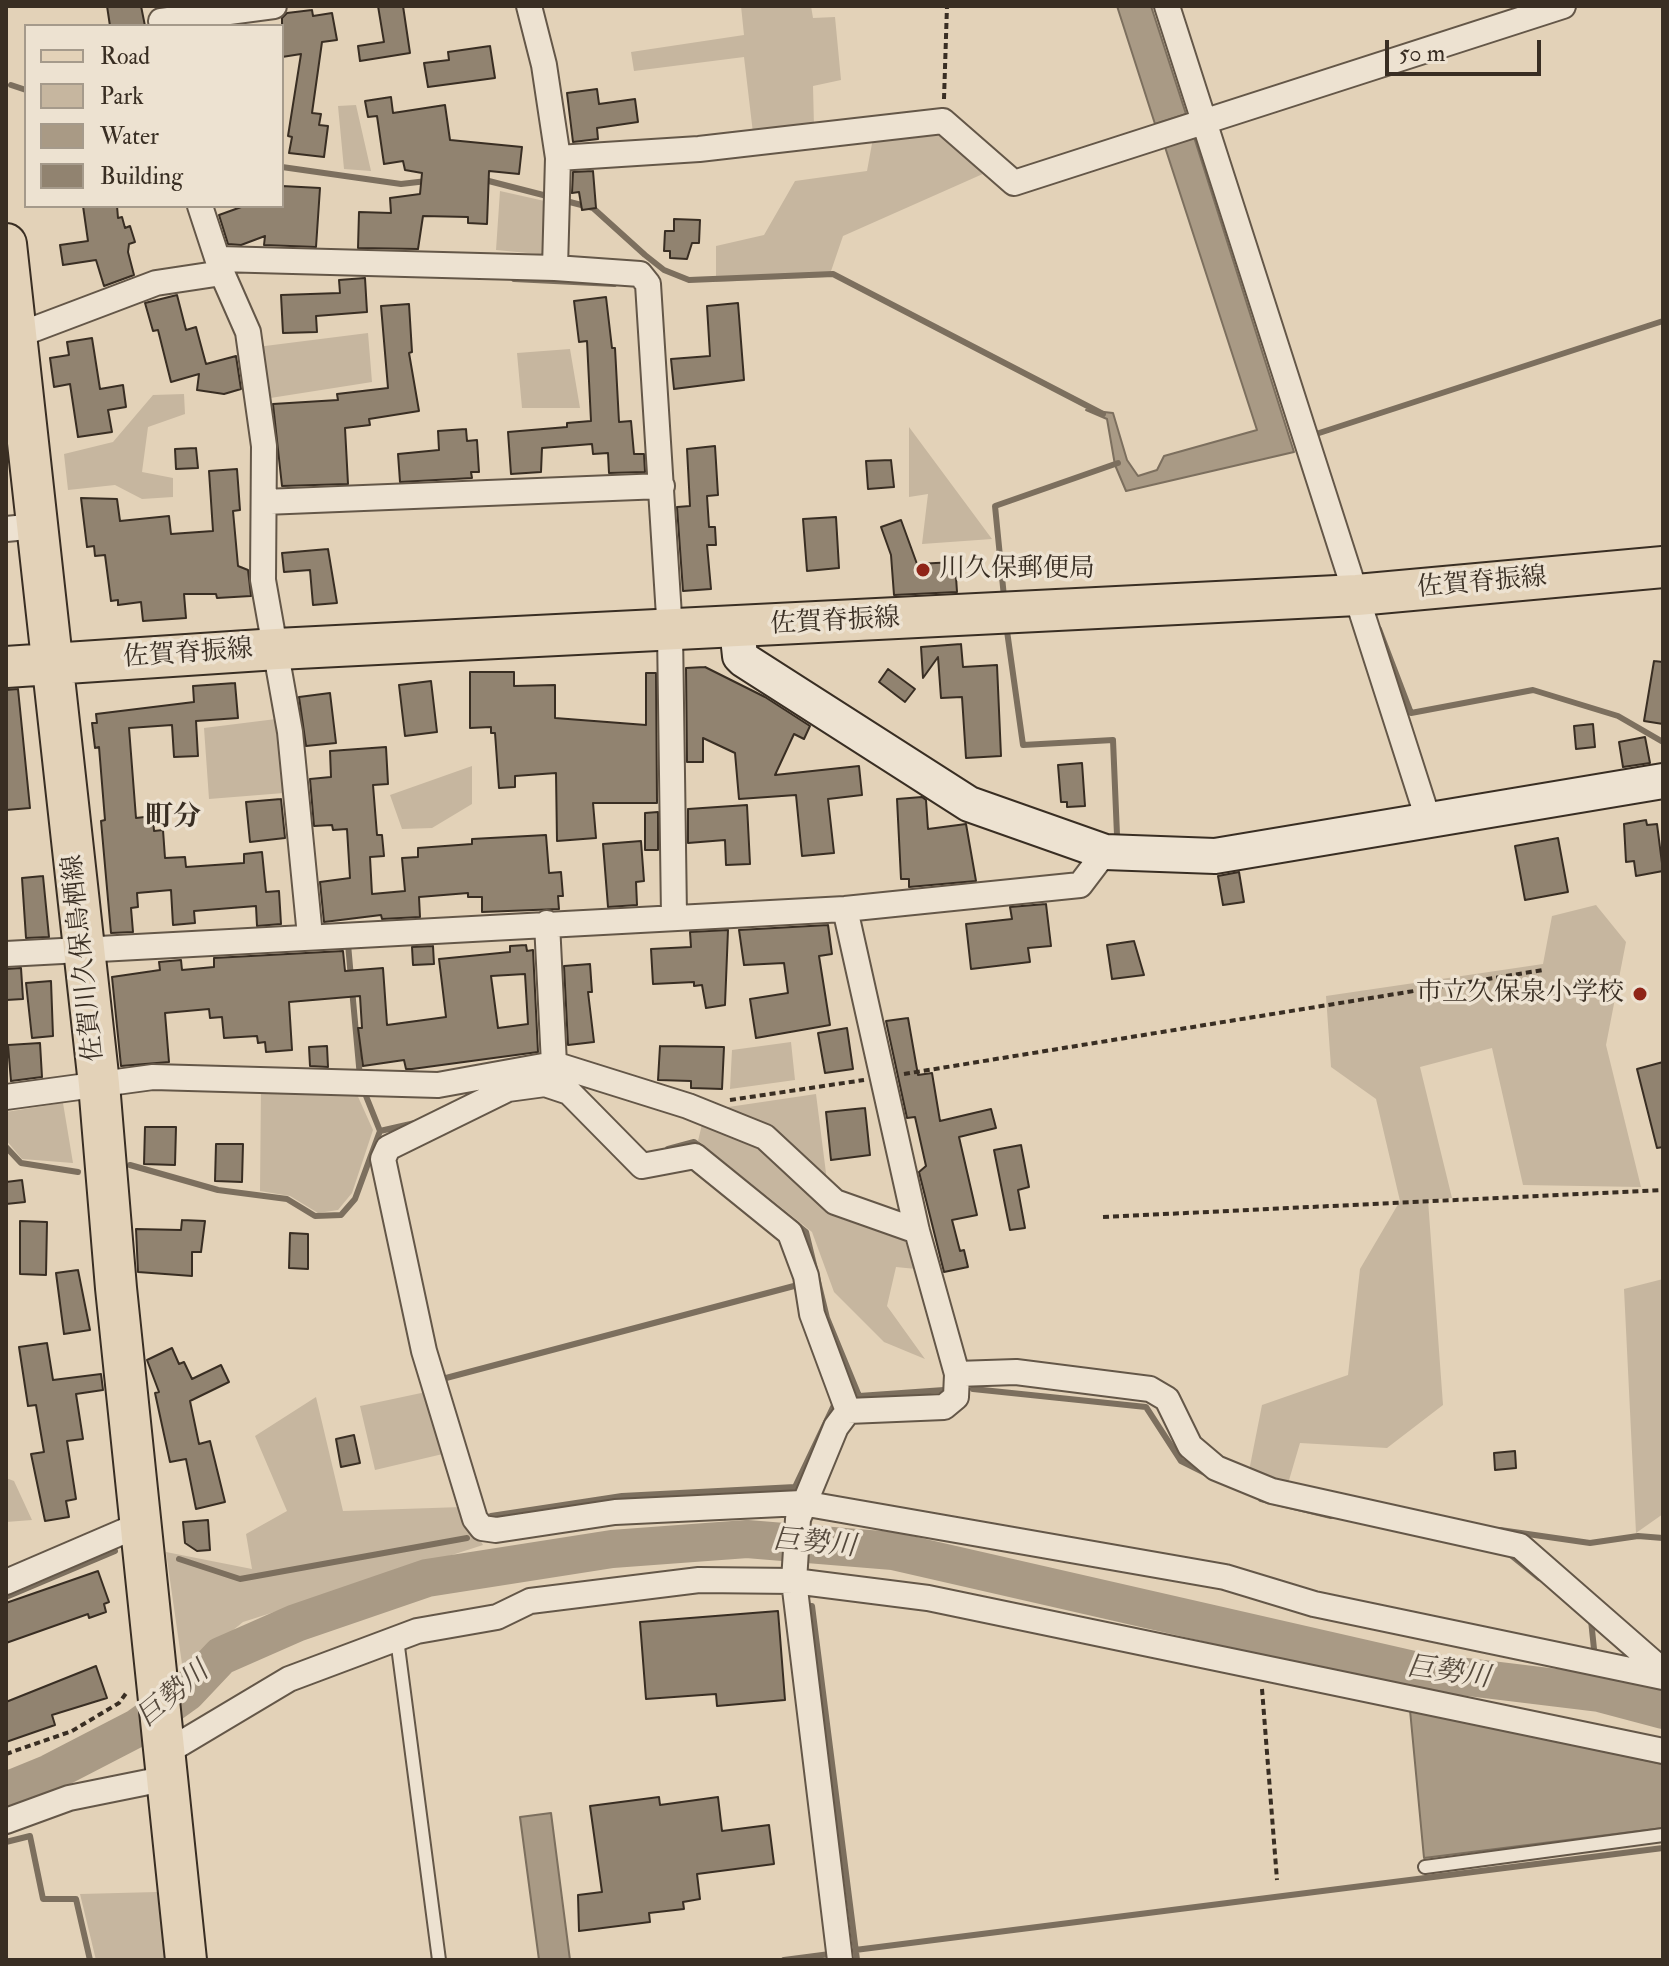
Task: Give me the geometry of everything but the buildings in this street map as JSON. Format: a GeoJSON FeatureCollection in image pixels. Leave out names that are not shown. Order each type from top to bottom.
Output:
{"type":"FeatureCollection","features":[{"type":"Feature","properties":{"kind":"main road","name":"佐賀川久保鳥栖線"},"geometry":{"type":"LineString","coordinates":[[6,244],[21,528],[54,663],[166,1766]]}},
{"type":"Feature","properties":{"kind":"main road","name":"佐賀脊振線"},"geometry":{"type":"LineString","coordinates":[[6,667],[277,649],[670,632],[1357,595],[1663,567]]}},
{"type":"Feature","properties":{"kind":"main road"},"geometry":{"type":"LineString","coordinates":[[166,1766],[186,1960]]}},
{"type":"Feature","properties":{"kind":"street"},"geometry":{"type":"LineString","coordinates":[[160,18],[274,6]]}},
{"type":"Feature","properties":{"kind":"street"},"geometry":{"type":"LineString","coordinates":[[529,6],[544,65],[558,158],[555,268]]}},
{"type":"Feature","properties":{"kind":"street"},"geometry":{"type":"LineString","coordinates":[[1167,6],[1185,127],[1307,438],[1429,822]]}},
{"type":"Feature","properties":{"kind":"street"},"geometry":{"type":"LineString","coordinates":[[558,158],[699,149],[943,121],[1014,183],[1563,6]]}},
{"type":"Feature","properties":{"kind":"street"},"geometry":{"type":"LineString","coordinates":[[201,208],[220,266],[248,332],[264,446],[263,580],[290,732],[310,936]]}},
{"type":"Feature","properties":{"kind":"street"},"geometry":{"type":"LineString","coordinates":[[10,338],[156,283],[220,266],[555,268],[644,279],[662,486],[670,632],[674,916]]}},
{"type":"Feature","properties":{"kind":"street"},"geometry":{"type":"LineString","coordinates":[[264,502],[662,486]]}},
{"type":"Feature","properties":{"kind":"street"},"geometry":{"type":"LineString","coordinates":[[737,628],[740,656],[744,660],[969,804],[1066,841],[1105,852],[1215,856],[1663,781]]}},
{"type":"Feature","properties":{"kind":"street"},"geometry":{"type":"LineString","coordinates":[[6,954],[845,909],[1080,885],[1105,852]]}},
{"type":"Feature","properties":{"kind":"street"},"geometry":{"type":"LineString","coordinates":[[845,909],[917,1231],[957,1374],[956,1397],[944,1407],[848,1411]]}},
{"type":"Feature","properties":{"kind":"street"},"geometry":{"type":"LineString","coordinates":[[547,923],[554,1064]]}},
{"type":"Feature","properties":{"kind":"street"},"geometry":{"type":"LineString","coordinates":[[6,1097],[153,1077],[438,1085],[554,1064],[688,1106],[765,1137],[835,1202],[917,1231]]}},
{"type":"Feature","properties":{"kind":"street"},"geometry":{"type":"LineString","coordinates":[[848,1411],[812,1314],[806,1276],[790,1233],[695,1156],[642,1166],[569,1092],[545,1084],[508,1089],[388,1148],[383,1159],[424,1351],[475,1519],[482,1528],[496,1530],[615,1512],[800,1511],[1225,1577],[1314,1604],[1663,1674]]}},
{"type":"Feature","properties":{"kind":"street"},"geometry":{"type":"LineString","coordinates":[[957,1374],[1016,1372],[1150,1389],[1167,1399],[1190,1446],[1216,1468],[1272,1491],[1520,1546],[1663,1674]]}},
{"type":"Feature","properties":{"kind":"street"},"geometry":{"type":"LineString","coordinates":[[840,1960],[794,1581],[800,1511],[836,1427],[848,1411]]}},
{"type":"Feature","properties":{"kind":"street"},"geometry":{"type":"LineString","coordinates":[[6,1582],[141,1524]]}},
{"type":"Feature","properties":{"kind":"street"},"geometry":{"type":"LineString","coordinates":[[6,1821],[166,1766],[289,1679],[417,1631],[497,1617],[530,1601],[699,1580],[794,1581],[928,1598],[1663,1751]]}},
{"type":"Feature","properties":{"kind":"lane"},"geometry":{"type":"LineString","coordinates":[[397,1639],[439,1960]]}},
{"type":"Feature","properties":{"kind":"lane"},"geometry":{"type":"LineString","coordinates":[[1425,1867],[1663,1835]]}},
{"type":"Feature","properties":{"kind":"path"},"geometry":{"type":"LineString","coordinates":[[943,121],[947,6]]}},
{"type":"Feature","properties":{"kind":"path"},"geometry":{"type":"LineString","coordinates":[[688,1106],[1543,970]]}},
{"type":"Feature","properties":{"kind":"path"},"geometry":{"type":"LineString","coordinates":[[1103,1217],[1663,1190]]}},
{"type":"Feature","properties":{"kind":"path"},"geometry":{"type":"LineString","coordinates":[[1261,1667],[1277,1880]]}},
{"type":"Feature","properties":{"kind":"path"},"geometry":{"type":"LineString","coordinates":[[6,1754],[72,1731],[119,1703],[139,1676],[157,1672]]}},
{"type":"Feature","properties":{"kind":"green space"},"geometry":{"type":"Polygon","coordinates":[[[741,6],[811,6],[813,18],[835,17],[841,80],[813,86],[814,127],[753,133],[744,57],[634,71],[631,52],[744,35],[741,6]]]}},
{"type":"Feature","properties":{"kind":"green space"},"geometry":{"type":"Polygon","coordinates":[[[356,105],[371,171],[344,169],[338,106],[356,105]]]}},
{"type":"Feature","properties":{"kind":"green space"},"geometry":{"type":"Polygon","coordinates":[[[944,130],[985,173],[843,236],[829,277],[716,282],[716,246],[764,235],[795,181],[867,171],[873,138],[944,130]]]}},
{"type":"Feature","properties":{"kind":"green space"},"geometry":{"type":"Polygon","coordinates":[[[500,191],[549,202],[549,255],[496,250],[500,191]]]}},
{"type":"Feature","properties":{"kind":"green space"},"geometry":{"type":"Polygon","coordinates":[[[368,333],[372,382],[264,399],[257,347],[368,333]]]}},
{"type":"Feature","properties":{"kind":"green space"},"geometry":{"type":"Polygon","coordinates":[[[570,349],[580,408],[522,408],[517,353],[570,349]]]}},
{"type":"Feature","properties":{"kind":"green space"},"geometry":{"type":"Polygon","coordinates":[[[184,394],[185,414],[148,427],[142,472],[173,478],[173,497],[142,499],[115,485],[68,490],[64,454],[113,442],[153,395],[184,394]]]}},
{"type":"Feature","properties":{"kind":"green space"},"geometry":{"type":"Polygon","coordinates":[[[909,427],[992,539],[922,544],[928,494],[909,497],[909,427]]]}},
{"type":"Feature","properties":{"kind":"green space"},"geometry":{"type":"Polygon","coordinates":[[[276,719],[284,793],[209,799],[204,728],[276,719]]]}},
{"type":"Feature","properties":{"kind":"green space"},"geometry":{"type":"Polygon","coordinates":[[[472,766],[472,804],[432,828],[402,829],[390,795],[472,766]]]}},
{"type":"Feature","properties":{"kind":"green space"},"geometry":{"type":"Polygon","coordinates":[[[1596,905],[1626,942],[1606,1045],[1641,1187],[1523,1185],[1492,1048],[1420,1067],[1452,1198],[1428,1200],[1443,1405],[1387,1448],[1300,1443],[1287,1487],[1249,1471],[1262,1405],[1348,1375],[1360,1269],[1400,1201],[1376,1099],[1331,1067],[1326,996],[1543,964],[1552,916],[1596,905]]]}},
{"type":"Feature","properties":{"kind":"green space"},"geometry":{"type":"Polygon","coordinates":[[[791,1042],[795,1080],[730,1089],[732,1050],[791,1042]]]}},
{"type":"Feature","properties":{"kind":"green space"},"geometry":{"type":"Polygon","coordinates":[[[261,1088],[355,1090],[373,1130],[352,1193],[338,1210],[318,1213],[290,1196],[260,1191],[261,1088]]]}},
{"type":"Feature","properties":{"kind":"green space"},"geometry":{"type":"Polygon","coordinates":[[[816,1094],[827,1181],[715,1109],[816,1094]]]}},
{"type":"Feature","properties":{"kind":"green space"},"geometry":{"type":"Polygon","coordinates":[[[63,1103],[73,1163],[22,1159],[6,1140],[6,1112],[63,1103]]]}},
{"type":"Feature","properties":{"kind":"green space"},"geometry":{"type":"Polygon","coordinates":[[[703,1120],[761,1139],[904,1238],[916,1269],[896,1267],[887,1306],[925,1359],[884,1342],[834,1292],[812,1232],[698,1141],[703,1120]]]}},
{"type":"Feature","properties":{"kind":"green space"},"geometry":{"type":"Polygon","coordinates":[[[1663,1279],[1663,1514],[1636,1533],[1624,1289],[1663,1279]]]}},
{"type":"Feature","properties":{"kind":"green space"},"geometry":{"type":"Polygon","coordinates":[[[426,1392],[447,1453],[375,1470],[360,1406],[426,1392]]]}},
{"type":"Feature","properties":{"kind":"green space"},"geometry":{"type":"Polygon","coordinates":[[[316,1397],[343,1511],[462,1507],[483,1545],[243,1622],[183,1671],[166,1552],[252,1569],[246,1534],[287,1511],[255,1436],[316,1397]]]}},
{"type":"Feature","properties":{"kind":"green space"},"geometry":{"type":"Polygon","coordinates":[[[6,1478],[14,1481],[32,1520],[6,1522],[6,1478]]]}},
{"type":"Feature","properties":{"kind":"green space"},"geometry":{"type":"Polygon","coordinates":[[[157,1892],[165,1960],[96,1960],[80,1894],[157,1892]]]}},
{"type":"Feature","properties":{"kind":"water"},"geometry":{"type":"Polygon","coordinates":[[[1117,6],[1151,6],[1186,114],[1155,124],[1117,6]]]}},
{"type":"Feature","properties":{"kind":"water"},"geometry":{"type":"Polygon","coordinates":[[[1194,137],[1294,452],[1126,491],[1115,465],[1107,419],[1086,410],[1113,413],[1127,460],[1138,476],[1157,470],[1164,456],[1257,430],[1165,147],[1194,137]]]}},
{"type":"Feature","properties":{"kind":"water"},"geometry":{"type":"Polygon","coordinates":[[[1410,1710],[1663,1764],[1663,1828],[1424,1858],[1410,1710]]]}},
{"type":"Feature","properties":{"kind":"water"},"geometry":{"type":"Polygon","coordinates":[[[551,1813],[570,1960],[539,1960],[520,1817],[551,1813]]]}},
{"type":"Feature","properties":{"kind":"waterway"},"geometry":{"type":"LineString","coordinates":[[11,85],[24,89]]}},
{"type":"Feature","properties":{"kind":"waterway"},"geometry":{"type":"LineString","coordinates":[[284,167],[401,184],[427,181]]}},
{"type":"Feature","properties":{"kind":"waterway"},"geometry":{"type":"LineString","coordinates":[[481,179],[551,197]]}},
{"type":"Feature","properties":{"kind":"waterway"},"geometry":{"type":"LineString","coordinates":[[562,200],[593,208],[664,270],[689,280],[833,274],[1103,414]]}},
{"type":"Feature","properties":{"kind":"waterway"},"geometry":{"type":"LineString","coordinates":[[514,279],[614,284]]}},
{"type":"Feature","properties":{"kind":"waterway"},"geometry":{"type":"LineString","coordinates":[[1313,435],[1663,321]]}},
{"type":"Feature","properties":{"kind":"waterway"},"geometry":{"type":"LineString","coordinates":[[1004,597],[995,506],[1118,463]]}},
{"type":"Feature","properties":{"kind":"waterway"},"geometry":{"type":"LineString","coordinates":[[1379,629],[1411,713],[1533,690],[1618,716],[1663,742]]}},
{"type":"Feature","properties":{"kind":"waterway"},"geometry":{"type":"LineString","coordinates":[[1007,631],[1023,745],[1113,740],[1117,835]]}},
{"type":"Feature","properties":{"kind":"waterway"},"geometry":{"type":"LineString","coordinates":[[348,944],[351,978]]}},
{"type":"Feature","properties":{"kind":"waterway"},"geometry":{"type":"LineString","coordinates":[[352,989],[360,1077]]}},
{"type":"Feature","properties":{"kind":"waterway"},"geometry":{"type":"LineString","coordinates":[[366,1096],[380,1131]]}},
{"type":"Feature","properties":{"kind":"waterway"},"geometry":{"type":"LineString","coordinates":[[130,1165],[218,1190],[287,1199],[315,1216],[341,1215],[355,1199],[380,1131],[415,1123]]}},
{"type":"Feature","properties":{"kind":"waterway"},"geometry":{"type":"LineString","coordinates":[[668,1149],[694,1142],[702,1148]]}},
{"type":"Feature","properties":{"kind":"waterway"},"geometry":{"type":"LineString","coordinates":[[6,1147],[21,1163],[78,1172]]}},
{"type":"Feature","properties":{"kind":"waterway"},"geometry":{"type":"LineString","coordinates":[[795,1223],[806,1232],[827,1318],[859,1396],[944,1390]]}},
{"type":"Feature","properties":{"kind":"waterway"},"geometry":{"type":"LineString","coordinates":[[446,1378],[794,1286]]}},
{"type":"Feature","properties":{"kind":"waterway"},"geometry":{"type":"LineString","coordinates":[[973,1389],[1146,1407],[1181,1461],[1207,1474]]}},
{"type":"Feature","properties":{"kind":"waterway"},"geometry":{"type":"LineString","coordinates":[[491,1516],[622,1496],[795,1487],[835,1403]]}},
{"type":"Feature","properties":{"kind":"waterway"},"geometry":{"type":"LineString","coordinates":[[1261,1499],[1331,1516]]}},
{"type":"Feature","properties":{"kind":"waterway"},"geometry":{"type":"LineString","coordinates":[[1500,1530],[1590,1543],[1638,1536],[1663,1538]]}},
{"type":"Feature","properties":{"kind":"waterway"},"geometry":{"type":"LineString","coordinates":[[179,1559],[240,1579],[467,1538]]}},
{"type":"Feature","properties":{"kind":"waterway","name":"巨勢川"},"geometry":{"type":"LineString","coordinates":[[6,1791],[50,1773],[137,1728],[187,1692],[221,1656],[296,1623],[427,1578],[612,1549],[747,1539],[893,1551],[1418,1671],[1599,1693],[1663,1710]]}},
{"type":"Feature","properties":{"kind":"waterway"},"geometry":{"type":"LineString","coordinates":[[6,1597],[115,1551]]}},
{"type":"Feature","properties":{"kind":"waterway"},"geometry":{"type":"LineString","coordinates":[[1507,1552],[1539,1578]]}},
{"type":"Feature","properties":{"kind":"waterway"},"geometry":{"type":"LineString","coordinates":[[812,1606],[857,1960]]}},
{"type":"Feature","properties":{"kind":"waterway"},"geometry":{"type":"LineString","coordinates":[[1591,1620],[1594,1649]]}},
{"type":"Feature","properties":{"kind":"waterway"},"geometry":{"type":"LineString","coordinates":[[6,1842],[30,1836],[43,1899],[76,1899],[90,1960]]}},
{"type":"Feature","properties":{"kind":"waterway"},"geometry":{"type":"LineString","coordinates":[[855,1950],[1663,1848]]}},
{"type":"Feature","properties":{"kind":"waterway"},"geometry":{"type":"LineString","coordinates":[[784,1960],[830,1954]]}},
{"type":"Feature","properties":{"kind":"place","name":"川久保郵便局"},"geometry":{"type":"Point","coordinates":[923,570]}},
{"type":"Feature","properties":{"kind":"place","name":"市立久保泉小学校"},"geometry":{"type":"Point","coordinates":[1640,994]}},
{"type":"Feature","properties":{"kind":"district","name":"町分"},"geometry":{"type":"Point","coordinates":[173,819]}}]}
